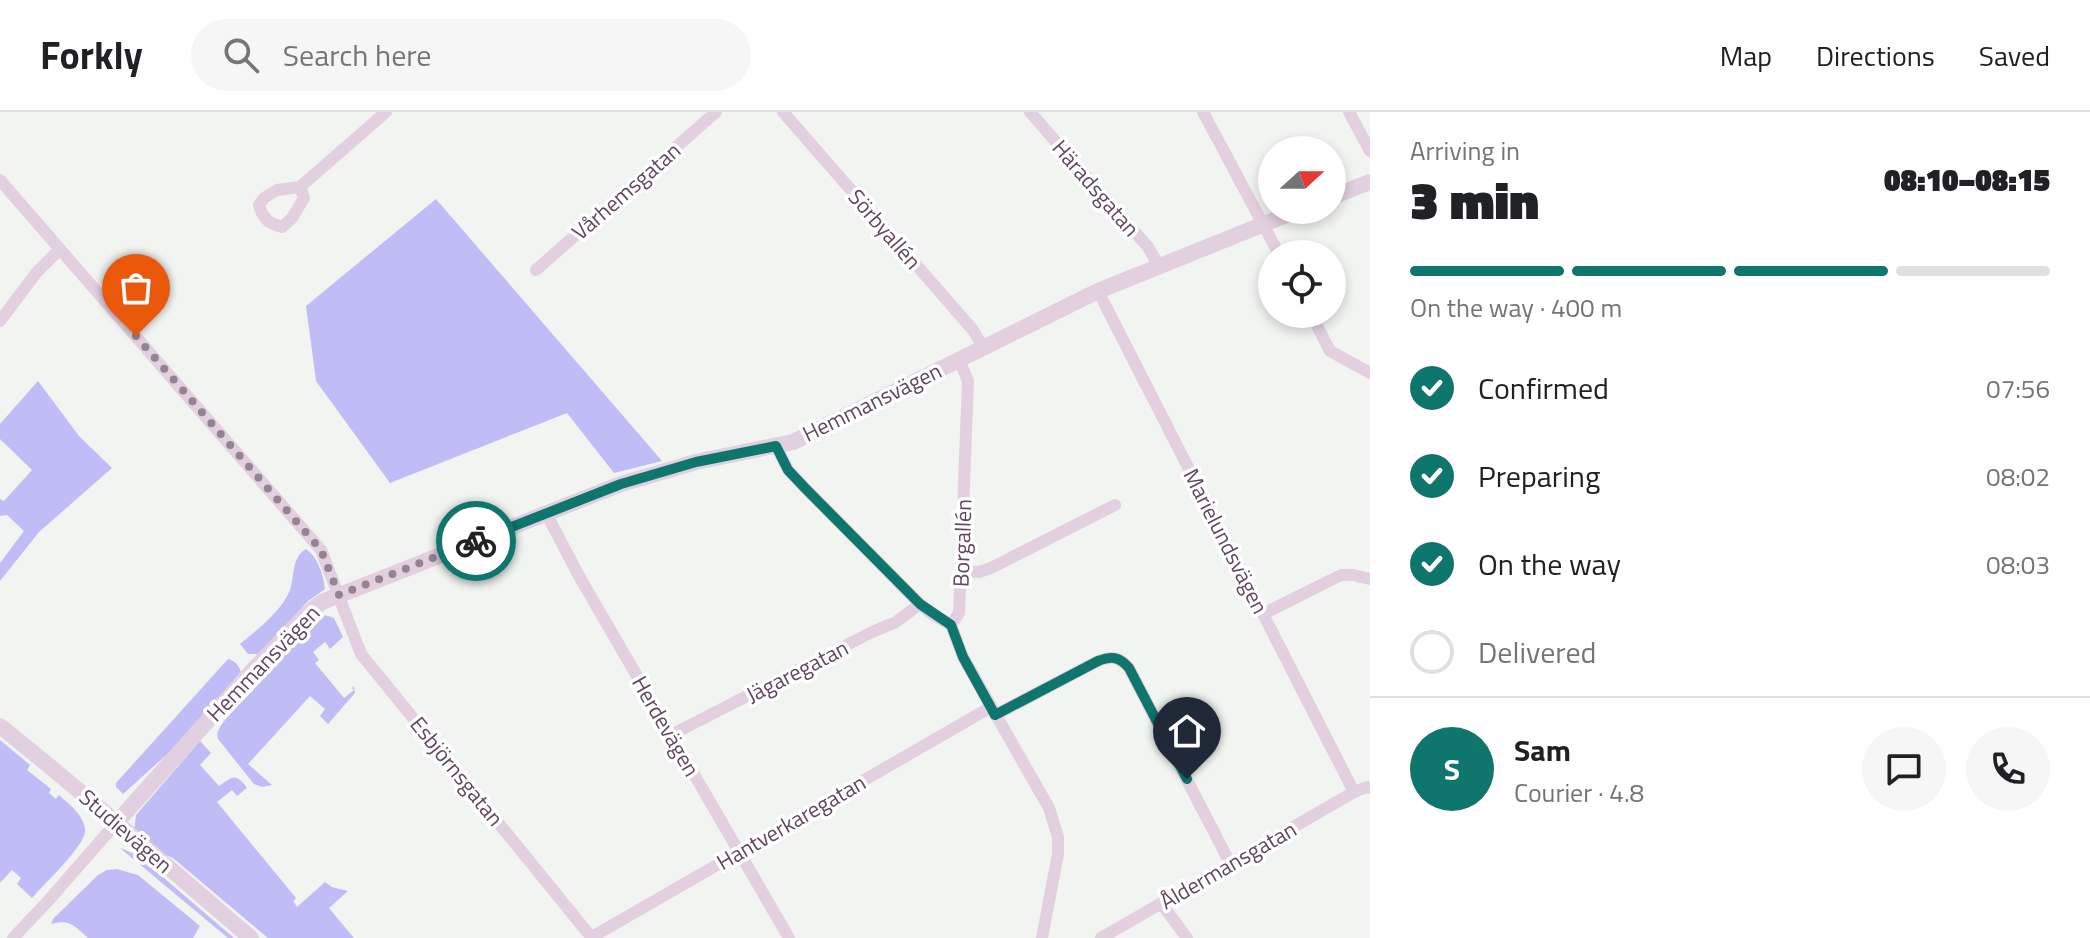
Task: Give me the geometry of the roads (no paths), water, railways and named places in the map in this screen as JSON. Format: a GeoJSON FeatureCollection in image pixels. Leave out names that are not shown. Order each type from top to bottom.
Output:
{"type":"FeatureCollection","features":[{"type":"Feature","properties":{"kind":"street"},"geometry":{"type":"LineString","coordinates":[[300,187],[386,112]]}},
{"type":"Feature","properties":{"kind":"street","name":"Vårhemsgatan"},"geometry":{"type":"LineString","coordinates":[[536,270],[716,112]]}},
{"type":"Feature","properties":{"kind":"street","name":"Sörbyallén"},"geometry":{"type":"LineString","coordinates":[[783,112],[973,330],[983,347]]}},
{"type":"Feature","properties":{"kind":"street","name":"Häradsgatan"},"geometry":{"type":"LineString","coordinates":[[1030,112],[1148,247],[1159,266]]}},
{"type":"Feature","properties":{"kind":"street"},"geometry":{"type":"LineString","coordinates":[[1203,112],[1258,215]]}},
{"type":"Feature","properties":{"kind":"street"},"geometry":{"type":"LineString","coordinates":[[1349,112],[1370,151]]}},
{"type":"Feature","properties":{"kind":"street","name":"Esbjörnsgatan"},"geometry":{"type":"LineString","coordinates":[[0,180],[321,550],[361,654],[592,938]]}},
{"type":"Feature","properties":{"kind":"street"},"geometry":{"type":"LineString","coordinates":[[1346,191],[1370,182]]}},
{"type":"Feature","properties":{"kind":"street"},"geometry":{"type":"LineString","coordinates":[[1263,224],[1272,240]]}},
{"type":"Feature","properties":{"kind":"street","name":"Hemmansvägen"},"geometry":{"type":"LineString","coordinates":[[13,938],[242,682],[322,602],[621,484],[696,462],[793,442],[1098,291],[1263,224]]}},
{"type":"Feature","properties":{"kind":"street"},"geometry":{"type":"LineString","coordinates":[[0,321],[37,272],[60,249]]}},
{"type":"Feature","properties":{"kind":"street","name":"Marielundsvägen"},"geometry":{"type":"LineString","coordinates":[[1098,291],[1354,792]]}},
{"type":"Feature","properties":{"kind":"street"},"geometry":{"type":"LineString","coordinates":[[1318,328],[1330,351],[1370,373]]}},
{"type":"Feature","properties":{"kind":"street","name":"Borgallén"},"geometry":{"type":"LineString","coordinates":[[951,625],[959,613],[968,381],[959,359]]}},
{"type":"Feature","properties":{"kind":"street"},"geometry":{"type":"LineString","coordinates":[[776,446],[788,470],[805,488],[920,604],[951,625],[963,657],[1049,808],[1058,837],[1058,854],[1042,938]]}},
{"type":"Feature","properties":{"kind":"street"},"geometry":{"type":"LineString","coordinates":[[961,571],[979,572],[991,568],[1115,505]]}},
{"type":"Feature","properties":{"kind":"street","name":"Herdevägen"},"geometry":{"type":"LineString","coordinates":[[546,513],[579,576],[789,938]]}},
{"type":"Feature","properties":{"kind":"street"},"geometry":{"type":"LineString","coordinates":[[1263,614],[1341,575],[1370,579]]}},
{"type":"Feature","properties":{"kind":"street","name":"Jägaregatan"},"geometry":{"type":"LineString","coordinates":[[671,735],[896,622],[920,604]]}},
{"type":"Feature","properties":{"kind":"street","name":"Hantverkaregatan"},"geometry":{"type":"LineString","coordinates":[[592,938],[738,852],[993,711],[1098,661],[1115,657],[1123,660],[1129,668],[1230,863]]}},
{"type":"Feature","properties":{"kind":"street","name":"Studievägen"},"geometry":{"type":"LineString","coordinates":[[0,726],[251,938]]}},
{"type":"Feature","properties":{"kind":"street","name":"Åldermansgatan"},"geometry":{"type":"LineString","coordinates":[[1101,938],[1354,792],[1370,788]]}},
{"type":"Feature","properties":{"kind":"street"},"geometry":{"type":"LineString","coordinates":[[1161,903],[1187,938]]}}]}
